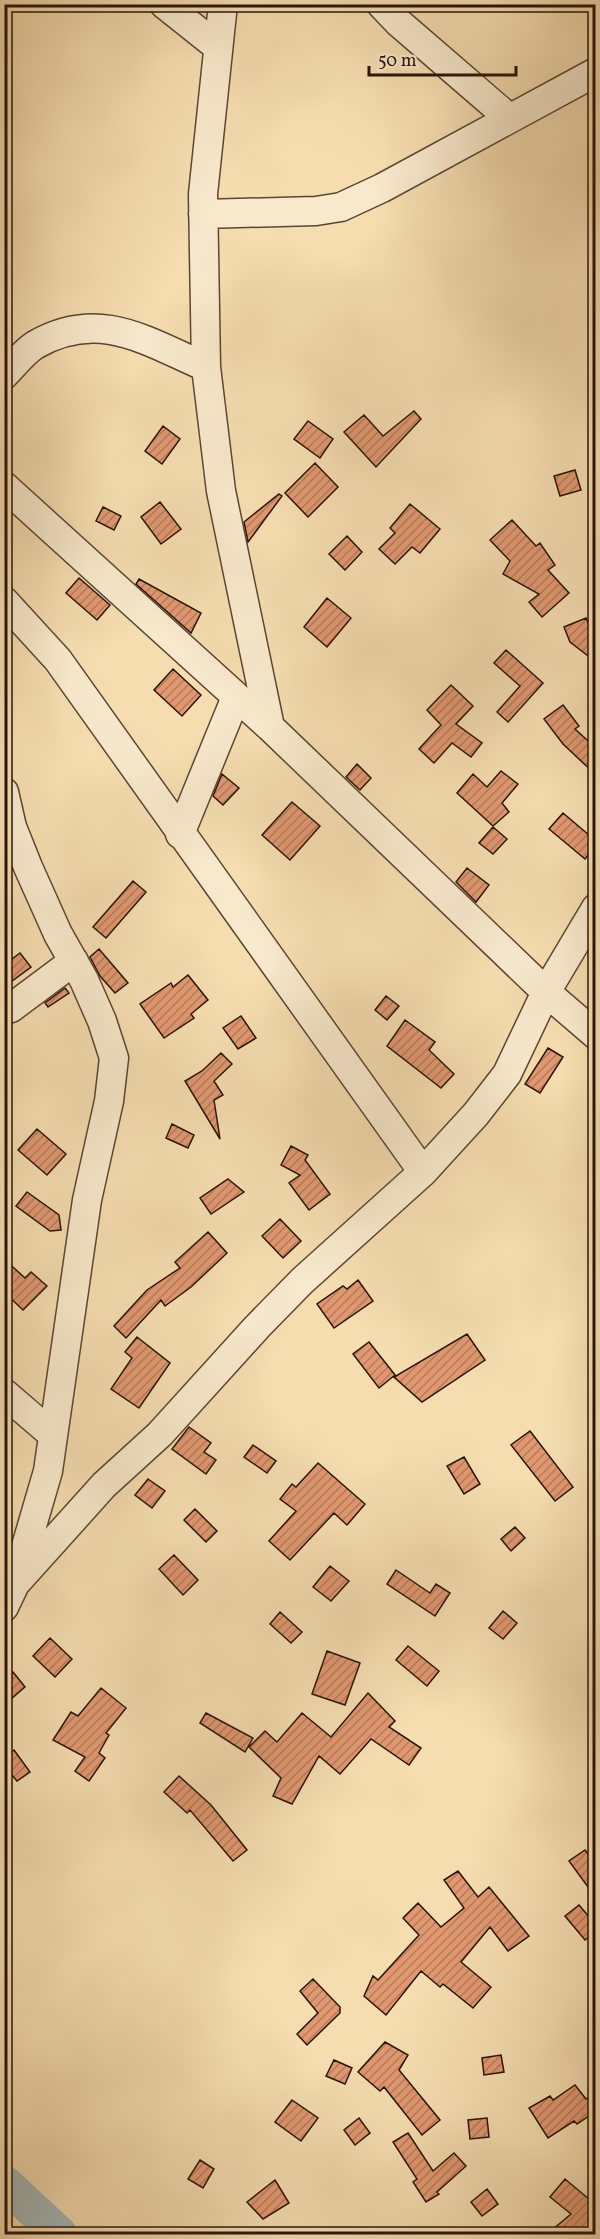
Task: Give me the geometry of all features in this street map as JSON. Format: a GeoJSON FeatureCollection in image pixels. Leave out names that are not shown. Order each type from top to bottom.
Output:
{"type":"FeatureCollection","features":[{"type":"Feature","properties":{"kind":"street"},"geometry":{"type":"LineString","coordinates":[[165,4],[218,47]]}},
{"type":"Feature","properties":{"kind":"street"},"geometry":{"type":"LineString","coordinates":[[223,4],[203,214],[206,367],[220,491],[270,727]]}},
{"type":"Feature","properties":{"kind":"street"},"geometry":{"type":"LineString","coordinates":[[381,4],[399,23],[509,118]]}},
{"type":"Feature","properties":{"kind":"street"},"geometry":{"type":"LineString","coordinates":[[203,214],[316,211],[340,207],[382,188],[596,72]]}},
{"type":"Feature","properties":{"kind":"street"},"geometry":{"type":"LineString","coordinates":[[4,375],[33,346],[71,329],[98,326],[141,338],[206,367]]}},
{"type":"Feature","properties":{"kind":"street"},"geometry":{"type":"LineString","coordinates":[[4,486],[270,727],[546,992],[596,1035]]}},
{"type":"Feature","properties":{"kind":"street"},"geometry":{"type":"LineString","coordinates":[[4,601],[58,660],[423,1172]]}},
{"type":"Feature","properties":{"kind":"street"},"geometry":{"type":"LineString","coordinates":[[180,834],[236,697]]}},
{"type":"Feature","properties":{"kind":"street"},"geometry":{"type":"LineString","coordinates":[[4,792],[12,827],[28,867],[58,934],[102,1021],[114,1058],[109,1101],[87,1200],[48,1471],[10,1595]]}},
{"type":"Feature","properties":{"kind":"street"},"geometry":{"type":"LineString","coordinates":[[10,1595],[104,1485],[168,1426],[302,1281],[423,1172],[507,1074],[546,992],[596,908]]}},
{"type":"Feature","properties":{"kind":"street"},"geometry":{"type":"LineString","coordinates":[[4,1010],[11,1008],[74,962]]}},
{"type":"Feature","properties":{"kind":"street"},"geometry":{"type":"LineString","coordinates":[[4,1393],[53,1435]]}},
{"type":"Feature","properties":{"kind":"building"},"geometry":{"type":"Polygon","coordinates":[[[414,411],[421,419],[376,467],[344,432],[364,415],[383,436],[414,411]]]}},
{"type":"Feature","properties":{"kind":"building"},"geometry":{"type":"Polygon","coordinates":[[[308,421],[333,439],[320,458],[294,439],[308,421]]]}},
{"type":"Feature","properties":{"kind":"building"},"geometry":{"type":"Polygon","coordinates":[[[163,426],[180,439],[162,464],[145,451],[163,426]]]}},
{"type":"Feature","properties":{"kind":"building"},"geometry":{"type":"Polygon","coordinates":[[[315,463],[338,487],[308,517],[285,493],[315,463]]]}},
{"type":"Feature","properties":{"kind":"building"},"geometry":{"type":"Polygon","coordinates":[[[575,470],[581,490],[560,496],[554,476],[575,470]]]}},
{"type":"Feature","properties":{"kind":"building"},"geometry":{"type":"Polygon","coordinates":[[[279,494],[282,496],[248,542],[244,522],[279,494]]]}},
{"type":"Feature","properties":{"kind":"building"},"geometry":{"type":"Polygon","coordinates":[[[160,502],[181,529],[161,544],[141,517],[160,502]]]}},
{"type":"Feature","properties":{"kind":"building"},"geometry":{"type":"Polygon","coordinates":[[[410,504],[440,529],[420,553],[412,547],[395,564],[379,549],[395,533],[390,528],[410,504]]]}},
{"type":"Feature","properties":{"kind":"building"},"geometry":{"type":"Polygon","coordinates":[[[103,507],[121,516],[114,530],[96,521],[103,507]]]}},
{"type":"Feature","properties":{"kind":"building"},"geometry":{"type":"Polygon","coordinates":[[[512,520],[536,546],[540,543],[555,565],[548,570],[569,593],[542,617],[529,602],[539,594],[503,574],[510,561],[490,540],[512,520]]]}},
{"type":"Feature","properties":{"kind":"building"},"geometry":{"type":"Polygon","coordinates":[[[347,536],[362,552],[345,570],[329,554],[347,536]]]}},
{"type":"Feature","properties":{"kind":"building"},"geometry":{"type":"Polygon","coordinates":[[[79,578],[110,605],[97,620],[66,593],[79,578]]]}},
{"type":"Feature","properties":{"kind":"building"},"geometry":{"type":"Polygon","coordinates":[[[139,579],[201,613],[191,633],[136,584],[139,579]]]}},
{"type":"Feature","properties":{"kind":"building"},"geometry":{"type":"Polygon","coordinates":[[[327,598],[351,618],[327,647],[304,627],[327,598]]]}},
{"type":"Feature","properties":{"kind":"building"},"geometry":{"type":"Polygon","coordinates":[[[586,618],[596,640],[596,662],[570,642],[564,627],[586,618]]]}},
{"type":"Feature","properties":{"kind":"building"},"geometry":{"type":"Polygon","coordinates":[[[506,650],[543,683],[508,722],[497,712],[520,686],[494,663],[506,650]]]}},
{"type":"Feature","properties":{"kind":"building"},"geometry":{"type":"Polygon","coordinates":[[[173,669],[201,695],[182,716],[154,690],[173,669]]]}},
{"type":"Feature","properties":{"kind":"building"},"geometry":{"type":"Polygon","coordinates":[[[451,685],[473,706],[456,724],[482,743],[471,757],[452,743],[434,763],[419,749],[441,725],[427,710],[451,685]]]}},
{"type":"Feature","properties":{"kind":"building"},"geometry":{"type":"Polygon","coordinates":[[[563,705],[579,726],[575,729],[596,748],[596,775],[563,744],[544,719],[563,705]]]}},
{"type":"Feature","properties":{"kind":"building"},"geometry":{"type":"Polygon","coordinates":[[[357,764],[371,778],[360,790],[346,777],[357,764]]]}},
{"type":"Feature","properties":{"kind":"building"},"geometry":{"type":"Polygon","coordinates":[[[501,771],[518,784],[502,803],[509,812],[493,826],[457,793],[473,774],[487,787],[501,771]]]}},
{"type":"Feature","properties":{"kind":"building"},"geometry":{"type":"Polygon","coordinates":[[[222,774],[239,788],[223,805],[213,796],[222,774]]]}},
{"type":"Feature","properties":{"kind":"building"},"geometry":{"type":"Polygon","coordinates":[[[292,802],[320,826],[290,860],[262,835],[292,802]]]}},
{"type":"Feature","properties":{"kind":"building"},"geometry":{"type":"Polygon","coordinates":[[[563,813],[596,841],[596,846],[585,859],[549,829],[563,813]]]}},
{"type":"Feature","properties":{"kind":"building"},"geometry":{"type":"Polygon","coordinates":[[[493,827],[507,839],[493,854],[479,843],[493,827]]]}},
{"type":"Feature","properties":{"kind":"building"},"geometry":{"type":"Polygon","coordinates":[[[467,868],[489,885],[476,902],[456,882],[467,868]]]}},
{"type":"Feature","properties":{"kind":"building"},"geometry":{"type":"Polygon","coordinates":[[[133,881],[146,892],[106,938],[93,927],[133,881]]]}},
{"type":"Feature","properties":{"kind":"building"},"geometry":{"type":"Polygon","coordinates":[[[99,949],[128,983],[115,993],[100,976],[90,957],[99,949]]]}},
{"type":"Feature","properties":{"kind":"building"},"geometry":{"type":"Polygon","coordinates":[[[20,953],[31,967],[4,987],[4,965],[20,953]]]}},
{"type":"Feature","properties":{"kind":"building"},"geometry":{"type":"Polygon","coordinates":[[[188,975],[208,1000],[191,1014],[194,1018],[164,1038],[140,1004],[171,983],[173,987],[188,975]]]}},
{"type":"Feature","properties":{"kind":"building"},"geometry":{"type":"Polygon","coordinates":[[[65,988],[69,993],[48,1007],[45,1003],[65,988]]]}},
{"type":"Feature","properties":{"kind":"building"},"geometry":{"type":"Polygon","coordinates":[[[386,996],[399,1006],[387,1020],[375,1010],[386,996]]]}},
{"type":"Feature","properties":{"kind":"building"},"geometry":{"type":"Polygon","coordinates":[[[241,1016],[256,1038],[238,1049],[223,1028],[241,1016]]]}},
{"type":"Feature","properties":{"kind":"building"},"geometry":{"type":"Polygon","coordinates":[[[405,1020],[435,1042],[429,1050],[454,1074],[441,1088],[387,1046],[405,1020]]]}},
{"type":"Feature","properties":{"kind":"building"},"geometry":{"type":"Polygon","coordinates":[[[548,1048],[563,1057],[540,1093],[525,1084],[548,1048]]]}},
{"type":"Feature","properties":{"kind":"building"},"geometry":{"type":"Polygon","coordinates":[[[221,1053],[232,1064],[214,1081],[223,1095],[214,1100],[220,1139],[185,1081],[202,1071],[221,1053]]]}},
{"type":"Feature","properties":{"kind":"building"},"geometry":{"type":"Polygon","coordinates":[[[172,1124],[194,1135],[188,1148],[166,1138],[172,1124]]]}},
{"type":"Feature","properties":{"kind":"building"},"geometry":{"type":"Polygon","coordinates":[[[37,1129],[66,1154],[47,1175],[18,1150],[37,1129]]]}},
{"type":"Feature","properties":{"kind":"building"},"geometry":{"type":"Polygon","coordinates":[[[291,1146],[308,1155],[305,1160],[330,1194],[309,1210],[289,1183],[300,1175],[281,1165],[291,1146]]]}},
{"type":"Feature","properties":{"kind":"building"},"geometry":{"type":"Polygon","coordinates":[[[228,1179],[244,1192],[211,1214],[200,1198],[228,1179]]]}},
{"type":"Feature","properties":{"kind":"building"},"geometry":{"type":"Polygon","coordinates":[[[27,1192],[59,1215],[61,1230],[50,1231],[16,1206],[27,1192]]]}},
{"type":"Feature","properties":{"kind":"building"},"geometry":{"type":"Polygon","coordinates":[[[280,1219],[301,1241],[283,1258],[262,1236],[280,1219]]]}},
{"type":"Feature","properties":{"kind":"building"},"geometry":{"type":"Polygon","coordinates":[[[208,1232],[227,1253],[191,1287],[165,1306],[161,1300],[126,1338],[114,1326],[147,1290],[180,1268],[175,1262],[208,1232]]]}},
{"type":"Feature","properties":{"kind":"building"},"geometry":{"type":"Polygon","coordinates":[[[4,1259],[25,1278],[31,1272],[47,1286],[23,1310],[4,1292],[4,1259]]]}},
{"type":"Feature","properties":{"kind":"building"},"geometry":{"type":"Polygon","coordinates":[[[358,1280],[373,1301],[334,1328],[317,1304],[343,1286],[347,1289],[358,1280]]]}},
{"type":"Feature","properties":{"kind":"building"},"geometry":{"type":"Polygon","coordinates":[[[467,1334],[485,1360],[422,1402],[394,1377],[467,1334]]]}},
{"type":"Feature","properties":{"kind":"building"},"geometry":{"type":"Polygon","coordinates":[[[137,1337],[170,1363],[139,1408],[111,1389],[132,1358],[125,1352],[137,1337]]]}},
{"type":"Feature","properties":{"kind":"building"},"geometry":{"type":"Polygon","coordinates":[[[369,1342],[395,1375],[379,1388],[353,1354],[369,1342]]]}},
{"type":"Feature","properties":{"kind":"building"},"geometry":{"type":"Polygon","coordinates":[[[189,1427],[211,1443],[204,1452],[216,1460],[206,1474],[172,1449],[189,1427]]]}},
{"type":"Feature","properties":{"kind":"building"},"geometry":{"type":"Polygon","coordinates":[[[530,1431],[573,1487],[555,1501],[511,1445],[530,1431]]]}},
{"type":"Feature","properties":{"kind":"building"},"geometry":{"type":"Polygon","coordinates":[[[253,1445],[276,1461],[267,1473],[244,1457],[253,1445]]]}},
{"type":"Feature","properties":{"kind":"building"},"geometry":{"type":"Polygon","coordinates":[[[464,1457],[480,1484],[464,1494],[447,1466],[464,1457]]]}},
{"type":"Feature","properties":{"kind":"building"},"geometry":{"type":"Polygon","coordinates":[[[318,1463],[365,1504],[347,1525],[334,1513],[290,1560],[269,1541],[296,1511],[280,1499],[292,1484],[296,1487],[318,1463]]]}},
{"type":"Feature","properties":{"kind":"building"},"geometry":{"type":"Polygon","coordinates":[[[148,1479],[165,1491],[152,1508],[135,1495],[148,1479]]]}},
{"type":"Feature","properties":{"kind":"building"},"geometry":{"type":"Polygon","coordinates":[[[195,1509],[217,1531],[206,1542],[184,1520],[195,1509]]]}},
{"type":"Feature","properties":{"kind":"building"},"geometry":{"type":"Polygon","coordinates":[[[515,1527],[525,1538],[511,1551],[501,1539],[515,1527]]]}},
{"type":"Feature","properties":{"kind":"building"},"geometry":{"type":"Polygon","coordinates":[[[174,1555],[198,1580],[183,1595],[159,1569],[174,1555]]]}},
{"type":"Feature","properties":{"kind":"building"},"geometry":{"type":"Polygon","coordinates":[[[330,1566],[349,1581],[331,1601],[313,1587],[330,1566]]]}},
{"type":"Feature","properties":{"kind":"building"},"geometry":{"type":"Polygon","coordinates":[[[396,1570],[430,1593],[436,1584],[450,1593],[435,1616],[387,1584],[396,1570]]]}},
{"type":"Feature","properties":{"kind":"building"},"geometry":{"type":"Polygon","coordinates":[[[503,1611],[517,1623],[503,1639],[489,1628],[503,1611]]]}},
{"type":"Feature","properties":{"kind":"building"},"geometry":{"type":"Polygon","coordinates":[[[280,1612],[302,1632],[291,1643],[270,1624],[280,1612]]]}},
{"type":"Feature","properties":{"kind":"building"},"geometry":{"type":"Polygon","coordinates":[[[50,1638],[72,1659],[55,1677],[33,1656],[50,1638]]]}},
{"type":"Feature","properties":{"kind":"building"},"geometry":{"type":"Polygon","coordinates":[[[408,1646],[439,1671],[427,1686],[396,1660],[408,1646]]]}},
{"type":"Feature","properties":{"kind":"building"},"geometry":{"type":"Polygon","coordinates":[[[327,1651],[360,1663],[345,1705],[312,1694],[327,1651]]]}},
{"type":"Feature","properties":{"kind":"building"},"geometry":{"type":"Polygon","coordinates":[[[13,1672],[25,1687],[4,1705],[4,1680],[13,1672]]]}},
{"type":"Feature","properties":{"kind":"building"},"geometry":{"type":"Polygon","coordinates":[[[101,1688],[126,1708],[106,1733],[109,1735],[99,1753],[105,1758],[89,1781],[75,1771],[85,1757],[53,1740],[71,1712],[78,1716],[101,1688]]]}},
{"type":"Feature","properties":{"kind":"building"},"geometry":{"type":"Polygon","coordinates":[[[368,1693],[395,1721],[389,1727],[421,1748],[409,1765],[371,1739],[340,1774],[319,1756],[292,1804],[273,1796],[281,1778],[249,1747],[265,1731],[277,1742],[302,1713],[331,1737],[368,1693]]]}},
{"type":"Feature","properties":{"kind":"building"},"geometry":{"type":"Polygon","coordinates":[[[206,1713],[253,1738],[245,1752],[200,1723],[206,1713]]]}},
{"type":"Feature","properties":{"kind":"building"},"geometry":{"type":"Polygon","coordinates":[[[14,1750],[30,1772],[17,1781],[4,1766],[4,1758],[14,1750]]]}},
{"type":"Feature","properties":{"kind":"building"},"geometry":{"type":"Polygon","coordinates":[[[179,1776],[211,1805],[247,1850],[233,1861],[190,1810],[187,1813],[164,1792],[179,1776]]]}},
{"type":"Feature","properties":{"kind":"building"},"geometry":{"type":"Polygon","coordinates":[[[585,1850],[596,1865],[596,1898],[569,1861],[585,1850]]]}},
{"type":"Feature","properties":{"kind":"building"},"geometry":{"type":"Polygon","coordinates":[[[458,1871],[478,1897],[489,1887],[529,1936],[508,1951],[490,1927],[461,1962],[491,1987],[473,2008],[443,1984],[440,1987],[421,1971],[386,2015],[364,1996],[373,1976],[378,1980],[419,1935],[403,1918],[418,1903],[441,1927],[464,1908],[444,1880],[458,1871]]]}},
{"type":"Feature","properties":{"kind":"building"},"geometry":{"type":"Polygon","coordinates":[[[579,1905],[596,1925],[596,1931],[585,1940],[565,1916],[579,1905]]]}},
{"type":"Feature","properties":{"kind":"building"},"geometry":{"type":"Polygon","coordinates":[[[313,1979],[340,2007],[340,2013],[307,2045],[297,2034],[318,2013],[300,1991],[313,1979]]]}},
{"type":"Feature","properties":{"kind":"building"},"geometry":{"type":"Polygon","coordinates":[[[385,2042],[408,2055],[399,2070],[440,2120],[422,2135],[384,2087],[380,2091],[358,2072],[385,2042]]]}},
{"type":"Feature","properties":{"kind":"building"},"geometry":{"type":"Polygon","coordinates":[[[501,2055],[504,2072],[484,2075],[482,2058],[501,2055]]]}},
{"type":"Feature","properties":{"kind":"building"},"geometry":{"type":"Polygon","coordinates":[[[334,2060],[352,2068],[345,2084],[326,2076],[334,2060]]]}},
{"type":"Feature","properties":{"kind":"building"},"geometry":{"type":"Polygon","coordinates":[[[575,2085],[586,2099],[596,2093],[596,2111],[577,2124],[574,2121],[548,2138],[529,2108],[550,2096],[553,2100],[575,2085]]]}},
{"type":"Feature","properties":{"kind":"building"},"geometry":{"type":"Polygon","coordinates":[[[292,2100],[318,2118],[301,2141],[275,2122],[292,2100]]]}},
{"type":"Feature","properties":{"kind":"building"},"geometry":{"type":"Polygon","coordinates":[[[359,2118],[370,2133],[355,2145],[344,2130],[359,2118]]]}},
{"type":"Feature","properties":{"kind":"building"},"geometry":{"type":"Polygon","coordinates":[[[487,2118],[489,2137],[470,2139],[468,2120],[487,2118]]]}},
{"type":"Feature","properties":{"kind":"building"},"geometry":{"type":"Polygon","coordinates":[[[408,2133],[433,2171],[454,2153],[466,2166],[437,2192],[439,2194],[426,2202],[413,2182],[417,2179],[393,2142],[408,2133]]]}},
{"type":"Feature","properties":{"kind":"building"},"geometry":{"type":"Polygon","coordinates":[[[200,2160],[214,2169],[203,2188],[188,2179],[200,2160]]]}},
{"type":"Feature","properties":{"kind":"building"},"geometry":{"type":"Polygon","coordinates":[[[565,2179],[596,2205],[596,2235],[546,2235],[571,2214],[550,2197],[565,2179]]]}},
{"type":"Feature","properties":{"kind":"building"},"geometry":{"type":"Polygon","coordinates":[[[275,2180],[289,2203],[263,2219],[247,2202],[275,2180]]]}},
{"type":"Feature","properties":{"kind":"building"},"geometry":{"type":"Polygon","coordinates":[[[487,2189],[498,2204],[482,2216],[471,2202],[487,2189]]]}},
{"type":"Feature","properties":{"kind":"waterway"},"geometry":{"type":"LineString","coordinates":[[4,2183],[59,2234]]}}]}
